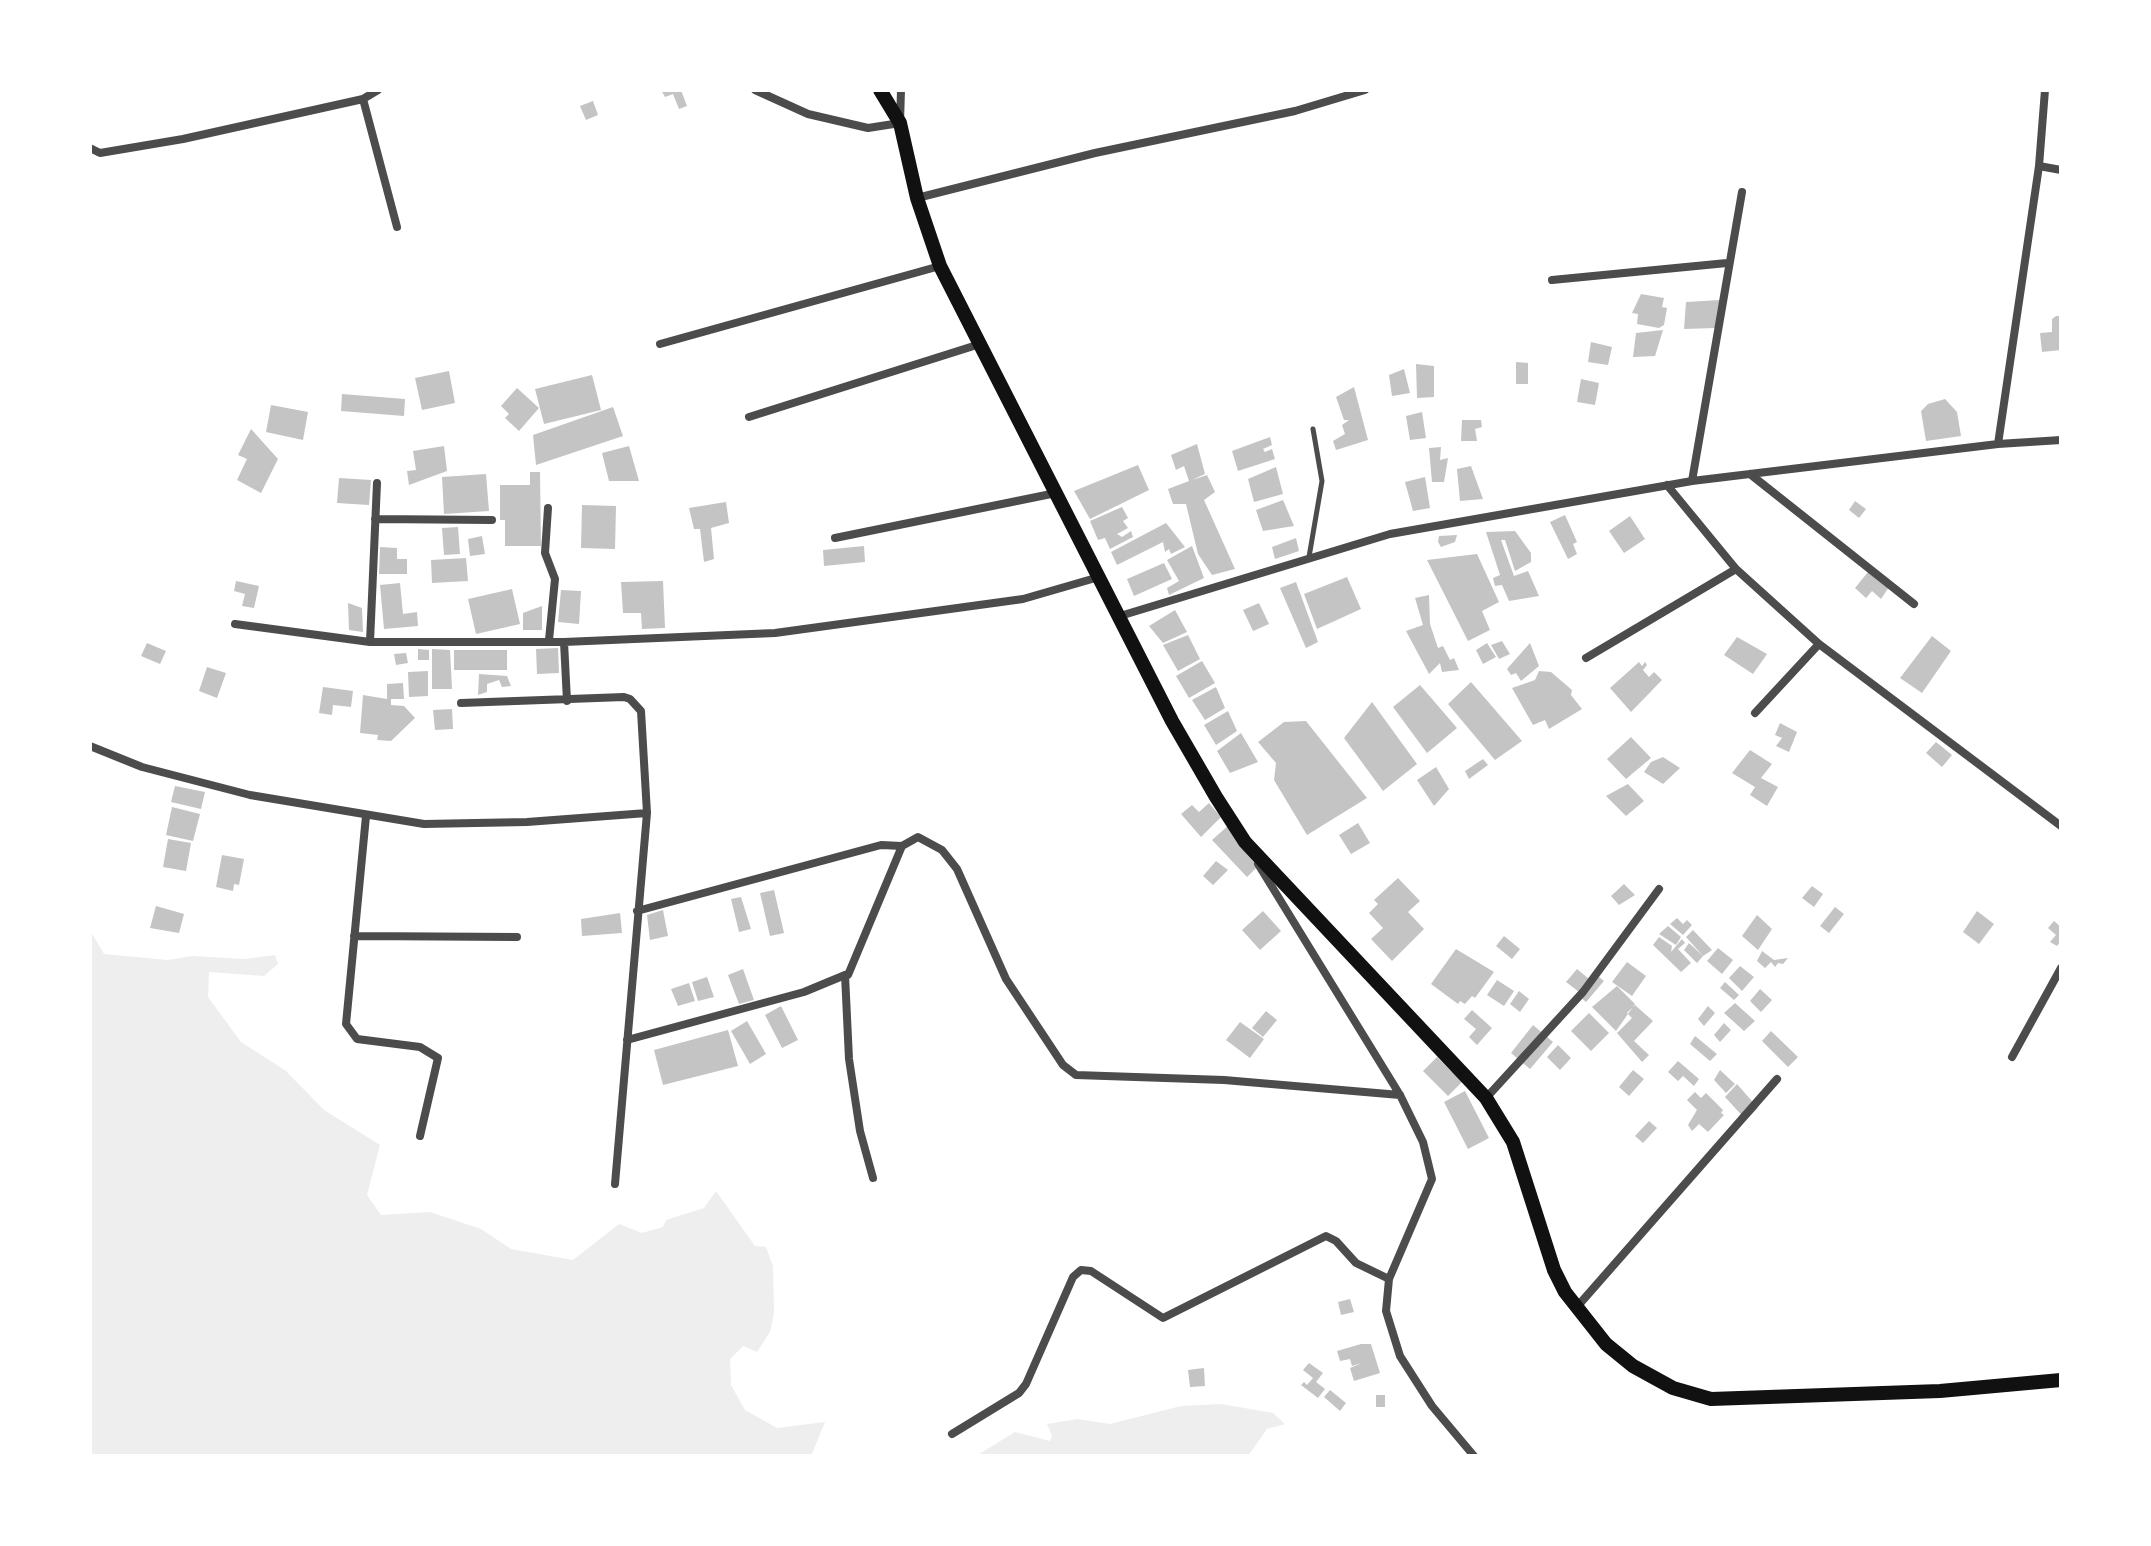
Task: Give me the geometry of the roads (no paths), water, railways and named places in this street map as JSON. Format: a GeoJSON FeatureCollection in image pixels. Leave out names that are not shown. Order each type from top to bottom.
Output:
{"type":"FeatureCollection","features":[{"type":"Feature","properties":{"kind":"main road"},"geometry":{"type":"LineString","coordinates":[[880,90],[900,123],[917,198],[940,266],[1172,721],[1245,842],[1486,1098],[1513,1142],[1554,1270],[1576,1308],[1606,1344],[1633,1366],[1673,1388],[1711,1399],[1940,1391],[2061,1380]]}},
{"type":"Feature","properties":{"kind":"street"},"geometry":{"type":"LineString","coordinates":[[90,148],[100,153],[144,146],[363,99],[378,90]]}},
{"type":"Feature","properties":{"kind":"street"},"geometry":{"type":"LineString","coordinates":[[755,90],[808,114],[868,128],[900,123],[901,90]]}},
{"type":"Feature","properties":{"kind":"street"},"geometry":{"type":"LineString","coordinates":[[917,198],[1095,153],[1295,111],[1365,90]]}},
{"type":"Feature","properties":{"kind":"street"},"geometry":{"type":"LineString","coordinates":[[1998,444],[2039,166],[2045,90]]}},
{"type":"Feature","properties":{"kind":"street"},"geometry":{"type":"LineString","coordinates":[[363,99],[397,227]]}},
{"type":"Feature","properties":{"kind":"street"},"geometry":{"type":"LineString","coordinates":[[2039,166],[2061,170]]}},
{"type":"Feature","properties":{"kind":"street"},"geometry":{"type":"LineString","coordinates":[[1692,481],[1727,263],[1742,192]]}},
{"type":"Feature","properties":{"kind":"street"},"geometry":{"type":"LineString","coordinates":[[1552,280],[1727,263]]}},
{"type":"Feature","properties":{"kind":"street"},"geometry":{"type":"LineString","coordinates":[[660,344],[940,266]]}},
{"type":"Feature","properties":{"kind":"street"},"geometry":{"type":"LineString","coordinates":[[749,417],[980,344]]}},
{"type":"Feature","properties":{"kind":"street"},"geometry":{"type":"LineString","coordinates":[[1120,616],[1390,534],[1692,481],[1998,444],[2061,440]]}},
{"type":"Feature","properties":{"kind":"street"},"geometry":{"type":"LineString","coordinates":[[1750,474],[1914,604]]}},
{"type":"Feature","properties":{"kind":"street"},"geometry":{"type":"LineString","coordinates":[[370,642],[368,624],[377,483]]}},
{"type":"Feature","properties":{"kind":"street"},"geometry":{"type":"LineString","coordinates":[[1667,485],[1736,569],[1819,644],[2061,826]]}},
{"type":"Feature","properties":{"kind":"street"},"geometry":{"type":"LineString","coordinates":[[835,538],[1056,493]]}},
{"type":"Feature","properties":{"kind":"street"},"geometry":{"type":"LineString","coordinates":[[548,508],[545,553],[555,579],[549,640]]}},
{"type":"Feature","properties":{"kind":"street"},"geometry":{"type":"LineString","coordinates":[[375,519],[492,520]]}},
{"type":"Feature","properties":{"kind":"street"},"geometry":{"type":"LineString","coordinates":[[1586,658],[1736,569]]}},
{"type":"Feature","properties":{"kind":"street"},"geometry":{"type":"LineString","coordinates":[[235,624],[370,642],[564,642],[775,633],[1023,599],[1099,577]]}},
{"type":"Feature","properties":{"kind":"street"},"geometry":{"type":"LineString","coordinates":[[564,642],[567,701]]}},
{"type":"Feature","properties":{"kind":"street"},"geometry":{"type":"LineString","coordinates":[[1755,713],[1819,644]]}},
{"type":"Feature","properties":{"kind":"street"},"geometry":{"type":"LineString","coordinates":[[461,703],[624,697],[636,703],[644,724],[647,813],[615,1184]]}},
{"type":"Feature","properties":{"kind":"street"},"geometry":{"type":"LineString","coordinates":[[90,746],[109,756],[204,784],[366,816],[424,824],[527,822],[647,813]]}},
{"type":"Feature","properties":{"kind":"street"},"geometry":{"type":"LineString","coordinates":[[366,816],[346,1014],[348,1031],[357,1039],[420,1047],[438,1058],[420,1136]]}},
{"type":"Feature","properties":{"kind":"street"},"geometry":{"type":"LineString","coordinates":[[637,911],[881,845],[902,846],[918,837],[930,841],[949,858],[968,890],[1006,979],[1063,1065],[1076,1075],[1224,1080],[1400,1095]]}},
{"type":"Feature","properties":{"kind":"street"},"geometry":{"type":"LineString","coordinates":[[1245,842],[1400,1095],[1423,1142],[1432,1179],[1389,1279],[1386,1311],[1400,1356],[1432,1406],[1474,1456]]}},
{"type":"Feature","properties":{"kind":"street"},"geometry":{"type":"LineString","coordinates":[[627,1040],[804,992],[848,975],[902,846]]}},
{"type":"Feature","properties":{"kind":"street"},"geometry":{"type":"LineString","coordinates":[[1486,1098],[1583,992],[1659,889]]}},
{"type":"Feature","properties":{"kind":"street"},"geometry":{"type":"LineString","coordinates":[[354,936],[517,937]]}},
{"type":"Feature","properties":{"kind":"street"},"geometry":{"type":"LineString","coordinates":[[2012,1057],[2061,968]]}},
{"type":"Feature","properties":{"kind":"street"},"geometry":{"type":"LineString","coordinates":[[845,975],[849,1059],[860,1131],[873,1178]]}},
{"type":"Feature","properties":{"kind":"street"},"geometry":{"type":"LineString","coordinates":[[1576,1308],[1777,1079]]}},
{"type":"Feature","properties":{"kind":"street"},"geometry":{"type":"LineString","coordinates":[[952,1434],[1019,1393],[1026,1384],[1073,1277],[1081,1270],[1091,1271],[1163,1318],[1326,1236],[1336,1241],[1356,1263],[1389,1279]]}},
{"type":"Feature","properties":{"kind":"lane"},"geometry":{"type":"LineString","coordinates":[[1309,557],[1322,481],[1313,429]]}}]}
